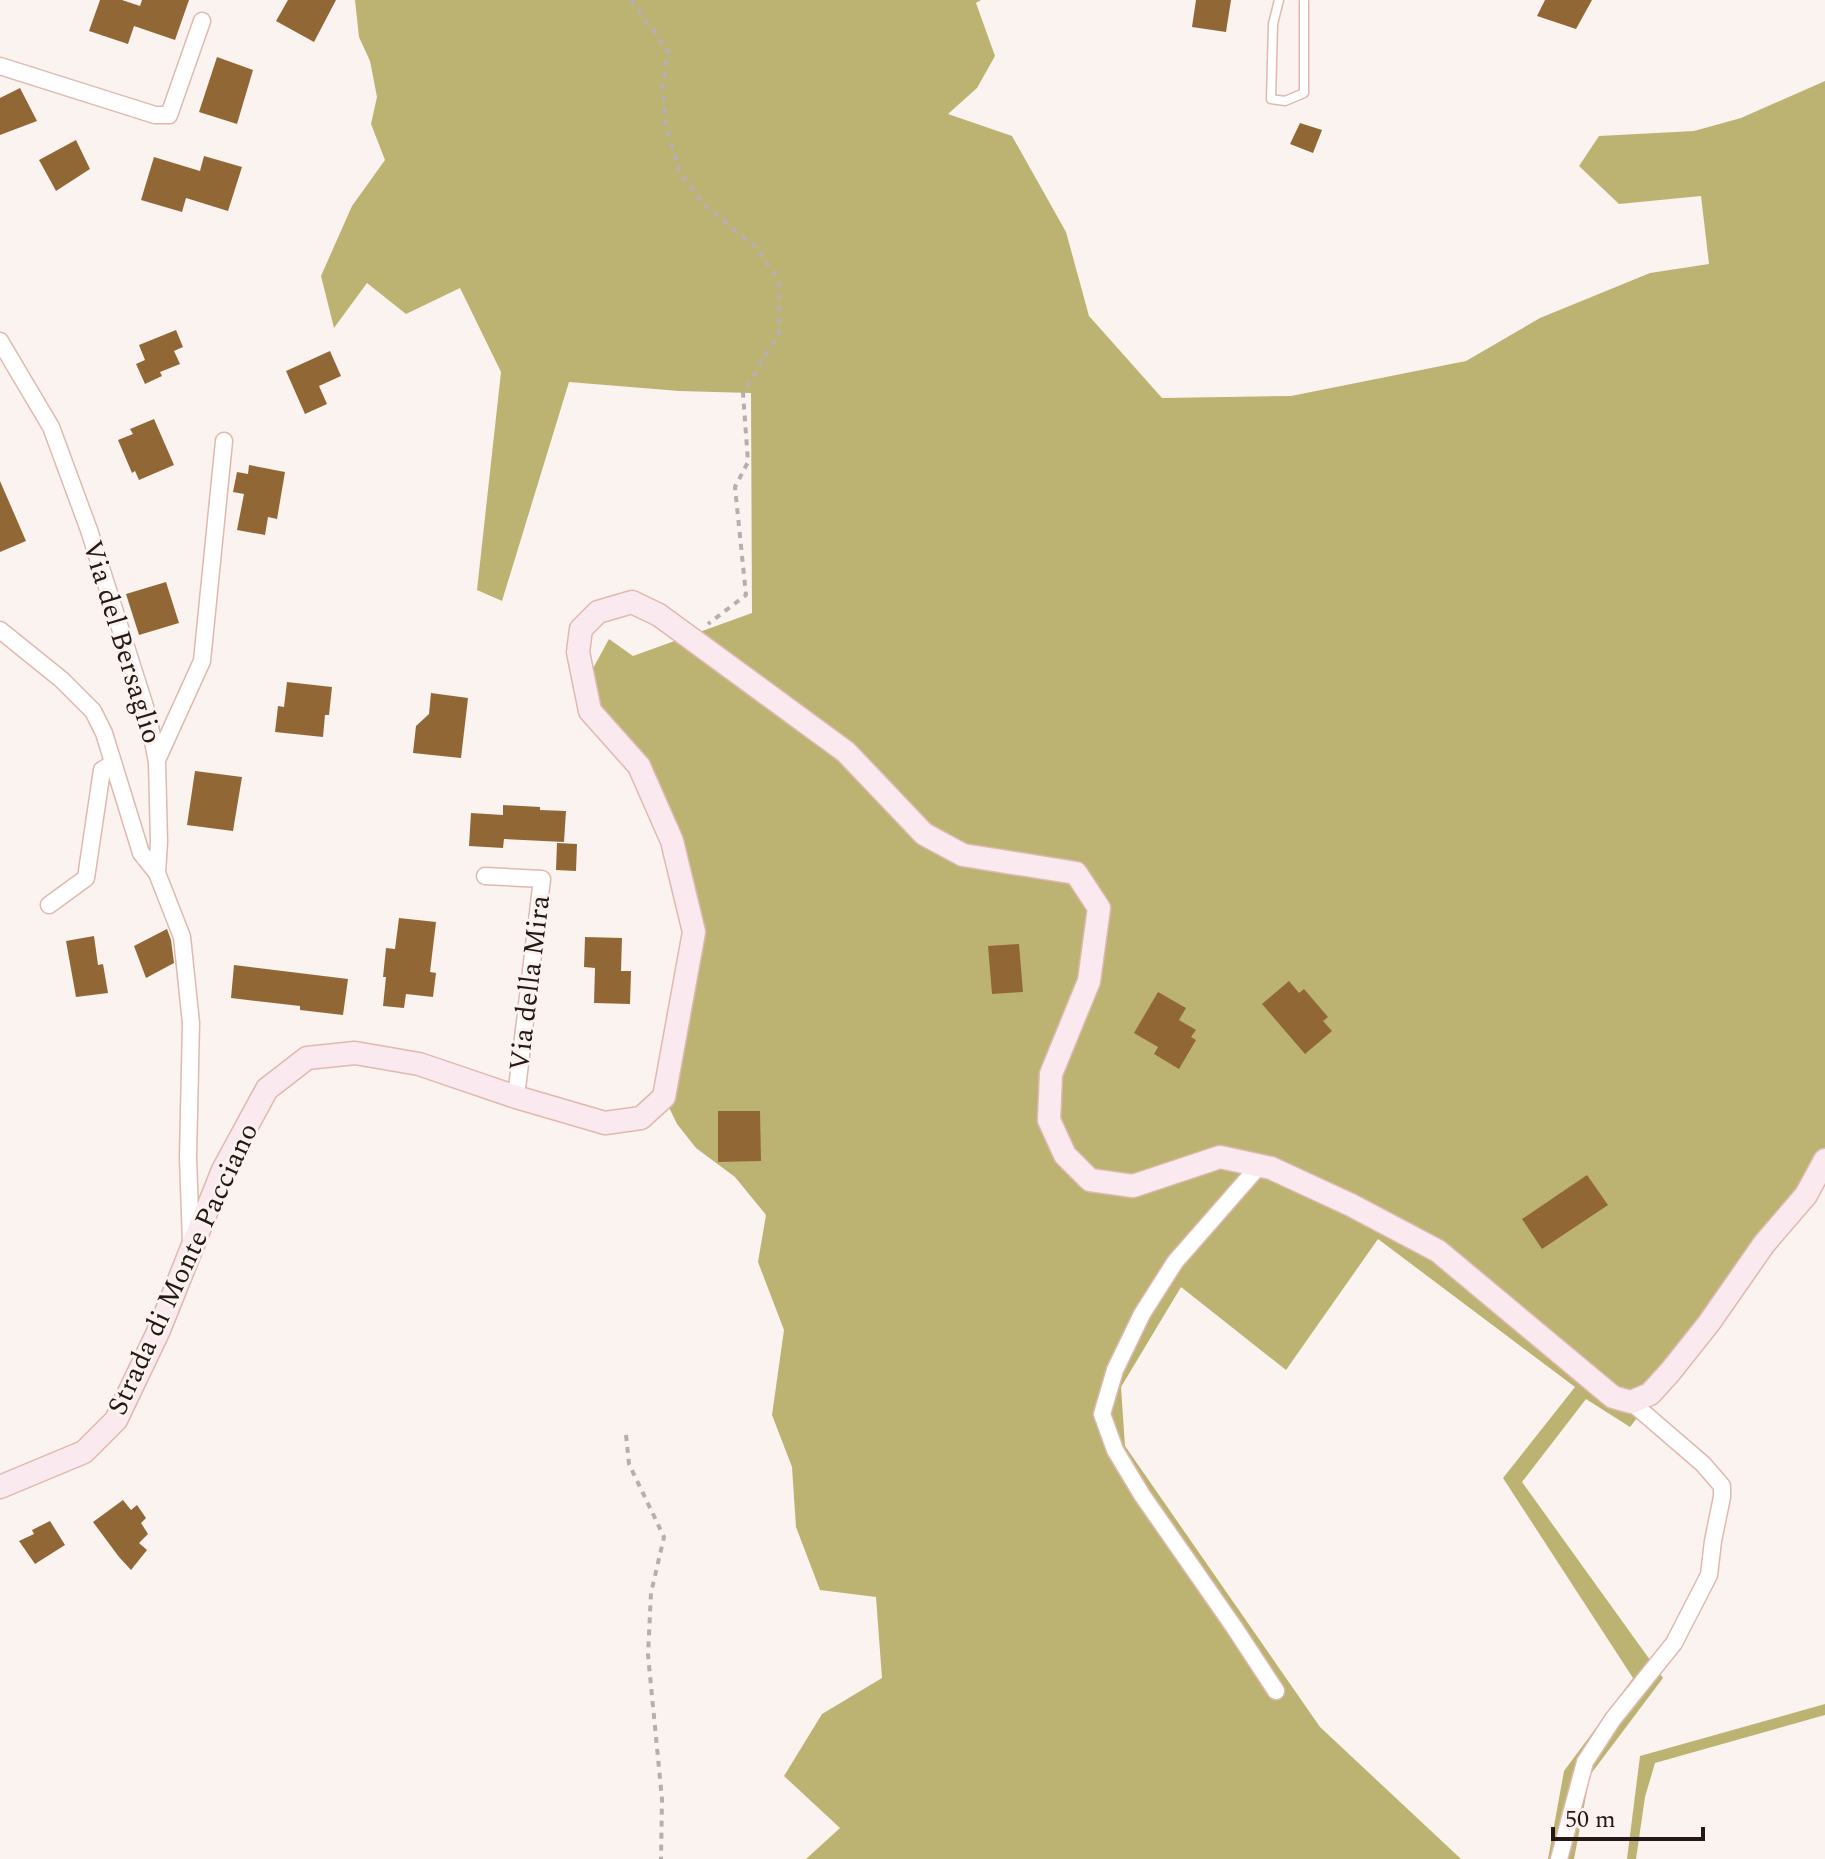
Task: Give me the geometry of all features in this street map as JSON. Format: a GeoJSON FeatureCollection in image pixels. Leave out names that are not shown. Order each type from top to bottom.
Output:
{"type":"FeatureCollection","features":[{"type":"Feature","properties":{"kind":"street"},"geometry":{"type":"LineString","coordinates":[[0,66],[155,115],[169,115],[202,21]]}},
{"type":"Feature","properties":{"kind":"street","name":"Via del Bersaglio"},"geometry":{"type":"LineString","coordinates":[[0,341],[51,427],[89,530],[148,716],[157,762],[157,873],[182,937],[191,1023],[188,1157],[191,1247]]}},
{"type":"Feature","properties":{"kind":"street"},"geometry":{"type":"LineString","coordinates":[[157,762],[202,661],[224,441]]}},
{"type":"Feature","properties":{"kind":"street","name":"Strada di Monte Pacciano"},"geometry":{"type":"LineString","coordinates":[[0,1487],[84,1452],[116,1420],[159,1330],[223,1170],[267,1089],[307,1058],[355,1053],[419,1064],[605,1123],[641,1118],[664,1097],[694,932],[672,841],[639,766],[590,711],[578,652],[581,629],[598,612],[632,602],[659,615],[846,752],[924,834],[963,855],[1076,873],[1099,908],[1089,981],[1051,1074],[1049,1120],[1065,1155],[1090,1180],[1133,1186],[1220,1157],[1271,1168],[1351,1205],[1438,1251],[1613,1397],[1631,1402]]}},
{"type":"Feature","properties":{"kind":"street"},"geometry":{"type":"LineString","coordinates":[[0,630],[62,680],[93,711],[104,733],[141,853],[157,873]]}},
{"type":"Feature","properties":{"kind":"street"},"geometry":{"type":"LineString","coordinates":[[49,905],[86,878],[102,770],[113,763]]}},
{"type":"Feature","properties":{"kind":"street","name":"Via della Mira"},"geometry":{"type":"LineString","coordinates":[[485,876],[542,879],[516,1097]]}},
{"type":"Feature","properties":{"kind":"street"},"geometry":{"type":"LineString","coordinates":[[1559,1859],[1585,1762],[1613,1719],[1674,1643],[1709,1575],[1722,1497],[1722,1486],[1703,1464],[1631,1402],[1650,1394],[1670,1372],[1709,1323],[1764,1244],[1806,1195],[1825,1160]]}},
{"type":"Feature","properties":{"kind":"street"},"geometry":{"type":"LineString","coordinates":[[1259,1166],[1175,1262],[1150,1301],[1115,1370],[1102,1414],[1115,1450],[1135,1484],[1276,1691]]}},
{"type":"Feature","properties":{"kind":"lane"},"geometry":{"type":"LineString","coordinates":[[1279,0],[1273,24],[1271,99],[1285,101],[1304,93],[1304,2]]}},
{"type":"Feature","properties":{"kind":"path"},"geometry":{"type":"LineString","coordinates":[[631,0],[668,51],[663,85],[665,122],[680,173],[704,205],[756,247],[779,281],[779,333],[743,393],[748,462],[735,487],[746,595],[690,638]]}},
{"type":"Feature","properties":{"kind":"path"},"geometry":{"type":"LineString","coordinates":[[626,1435],[629,1464],[664,1537],[651,1593],[648,1655],[662,1799],[661,1859]]}},
{"type":"Feature","properties":{"kind":"shaded area"},"geometry":{"type":"Polygon","coordinates":[[[355,0],[981,0],[976,3],[995,56],[977,88],[948,114],[1012,136],[1066,232],[1089,316],[1162,398],[1291,396],[1466,361],[1540,318],[1650,273],[1709,264],[1701,196],[1619,204],[1579,166],[1599,136],[1694,131],[1741,118],[1825,81],[1825,1172],[1630,1427],[1586,1399],[1522,1482],[1663,1678],[1590,1775],[1574,1859],[1548,1859],[1564,1771],[1633,1678],[1503,1478],[1575,1387],[1378,1239],[1286,1370],[1181,1287],[1121,1387],[1125,1446],[1320,1727],[1461,1859],[806,1859],[840,1828],[784,1776],[822,1714],[882,1678],[876,1597],[820,1590],[796,1527],[792,1467],[772,1415],[784,1330],[758,1262],[766,1215],[735,1177],[696,1148],[677,1124],[664,1097],[694,932],[639,766],[590,711],[591,672],[609,639],[633,656],[752,613],[751,393],[569,382],[502,601],[477,590],[501,372],[460,288],[406,314],[367,283],[334,328],[321,276],[352,206],[385,160],[371,124],[377,97],[370,61],[359,37],[355,0]]]}},
{"type":"Feature","properties":{"kind":"shaded area"},"geometry":{"type":"Polygon","coordinates":[[[1825,1704],[1825,1715],[1655,1763],[1645,1797],[1636,1859],[1627,1859],[1640,1756],[1825,1704]]]}},
{"type":"Feature","properties":{"kind":"building"},"geometry":{"type":"Polygon","coordinates":[[[100,0],[122,0],[140,6],[142,0],[189,0],[175,40],[134,26],[128,44],[89,31],[100,0]]]}},
{"type":"Feature","properties":{"kind":"building"},"geometry":{"type":"Polygon","coordinates":[[[288,0],[336,0],[314,42],[276,21],[288,0]]]}},
{"type":"Feature","properties":{"kind":"building"},"geometry":{"type":"Polygon","coordinates":[[[1196,0],[1231,0],[1226,32],[1192,27],[1196,0]]]}},
{"type":"Feature","properties":{"kind":"building"},"geometry":{"type":"Polygon","coordinates":[[[1545,0],[1592,0],[1576,29],[1537,16],[1545,0]]]}},
{"type":"Feature","properties":{"kind":"building"},"geometry":{"type":"Polygon","coordinates":[[[217,57],[253,70],[237,124],[199,112],[217,57]]]}},
{"type":"Feature","properties":{"kind":"building"},"geometry":{"type":"Polygon","coordinates":[[[20,88],[37,121],[0,135],[0,98],[20,88]]]}},
{"type":"Feature","properties":{"kind":"building"},"geometry":{"type":"Polygon","coordinates":[[[1300,123],[1322,130],[1313,153],[1290,144],[1300,123]]]}},
{"type":"Feature","properties":{"kind":"building"},"geometry":{"type":"Polygon","coordinates":[[[76,140],[90,169],[56,191],[39,160],[76,140]]]}},
{"type":"Feature","properties":{"kind":"building"},"geometry":{"type":"Polygon","coordinates":[[[204,156],[242,167],[228,211],[186,198],[182,212],[141,200],[154,157],[200,171],[204,156]]]}},
{"type":"Feature","properties":{"kind":"building"},"geometry":{"type":"Polygon","coordinates":[[[176,330],[183,347],[174,351],[180,364],[160,372],[162,376],[145,384],[136,364],[145,360],[139,345],[176,330]]]}},
{"type":"Feature","properties":{"kind":"building"},"geometry":{"type":"Polygon","coordinates":[[[330,351],[341,376],[319,386],[327,404],[305,414],[286,371],[330,351]]]}},
{"type":"Feature","properties":{"kind":"building"},"geometry":{"type":"Polygon","coordinates":[[[154,419],[174,465],[139,480],[135,471],[132,473],[118,440],[133,434],[130,429],[154,419]]]}},
{"type":"Feature","properties":{"kind":"building"},"geometry":{"type":"Polygon","coordinates":[[[249,465],[285,472],[277,519],[268,517],[265,535],[237,530],[244,494],[233,492],[237,472],[248,474],[249,465]]]}},
{"type":"Feature","properties":{"kind":"building"},"geometry":{"type":"Polygon","coordinates":[[[0,481],[26,541],[0,552],[0,481]]]}},
{"type":"Feature","properties":{"kind":"building"},"geometry":{"type":"Polygon","coordinates":[[[166,582],[179,623],[139,635],[126,594],[166,582]]]}},
{"type":"Feature","properties":{"kind":"building"},"geometry":{"type":"Polygon","coordinates":[[[287,682],[332,687],[323,737],[275,732],[278,706],[284,707],[287,682]]]}},
{"type":"Feature","properties":{"kind":"building"},"geometry":{"type":"Polygon","coordinates":[[[431,693],[468,698],[461,758],[413,753],[416,726],[429,714],[431,693]]]}},
{"type":"Feature","properties":{"kind":"building"},"geometry":{"type":"Polygon","coordinates":[[[195,771],[242,777],[233,831],[187,825],[195,771]]]}},
{"type":"Feature","properties":{"kind":"building"},"geometry":{"type":"Polygon","coordinates":[[[503,805],[566,811],[564,842],[504,839],[503,848],[469,846],[471,813],[503,815],[503,805]]]}},
{"type":"Feature","properties":{"kind":"building"},"geometry":{"type":"Polygon","coordinates":[[[557,843],[577,844],[576,871],[556,870],[557,843]]]}},
{"type":"Feature","properties":{"kind":"building"},"geometry":{"type":"Polygon","coordinates":[[[399,918],[436,922],[430,972],[436,973],[433,997],[406,994],[404,1008],[383,1006],[386,948],[395,949],[399,918]]]}},
{"type":"Feature","properties":{"kind":"building"},"geometry":{"type":"Polygon","coordinates":[[[167,929],[174,963],[146,978],[134,946],[167,929]]]}},
{"type":"Feature","properties":{"kind":"building"},"geometry":{"type":"Polygon","coordinates":[[[94,936],[98,965],[103,964],[108,993],[76,997],[66,941],[94,936]]]}},
{"type":"Feature","properties":{"kind":"building"},"geometry":{"type":"Polygon","coordinates":[[[585,937],[622,938],[621,971],[631,971],[630,1004],[594,1003],[595,968],[584,967],[585,937]]]}},
{"type":"Feature","properties":{"kind":"building"},"geometry":{"type":"Polygon","coordinates":[[[1019,944],[1023,992],[992,994],[988,946],[1019,944]]]}},
{"type":"Feature","properties":{"kind":"building"},"geometry":{"type":"Polygon","coordinates":[[[234,965],[348,979],[343,1015],[300,1010],[300,1006],[231,998],[234,965]]]}},
{"type":"Feature","properties":{"kind":"building"},"geometry":{"type":"Polygon","coordinates":[[[1289,981],[1299,993],[1304,989],[1328,1017],[1323,1021],[1332,1031],[1305,1054],[1262,1004],[1289,981]]]}},
{"type":"Feature","properties":{"kind":"building"},"geometry":{"type":"Polygon","coordinates":[[[1158,992],[1186,1008],[1179,1020],[1196,1030],[1191,1037],[1196,1040],[1179,1069],[1154,1054],[1158,1047],[1134,1033],[1158,992]]]}},
{"type":"Feature","properties":{"kind":"building"},"geometry":{"type":"Polygon","coordinates":[[[718,1111],[760,1111],[761,1161],[718,1162],[718,1111]]]}},
{"type":"Feature","properties":{"kind":"building"},"geometry":{"type":"Polygon","coordinates":[[[1587,1175],[1608,1205],[1542,1249],[1522,1219],[1587,1175]]]}},
{"type":"Feature","properties":{"kind":"building"},"geometry":{"type":"Polygon","coordinates":[[[123,1500],[131,1510],[137,1505],[146,1518],[141,1523],[148,1534],[139,1543],[147,1550],[131,1570],[93,1522],[123,1500]]]}},
{"type":"Feature","properties":{"kind":"building"},"geometry":{"type":"Polygon","coordinates":[[[50,1521],[65,1545],[35,1564],[19,1541],[50,1521]]]}}]}
